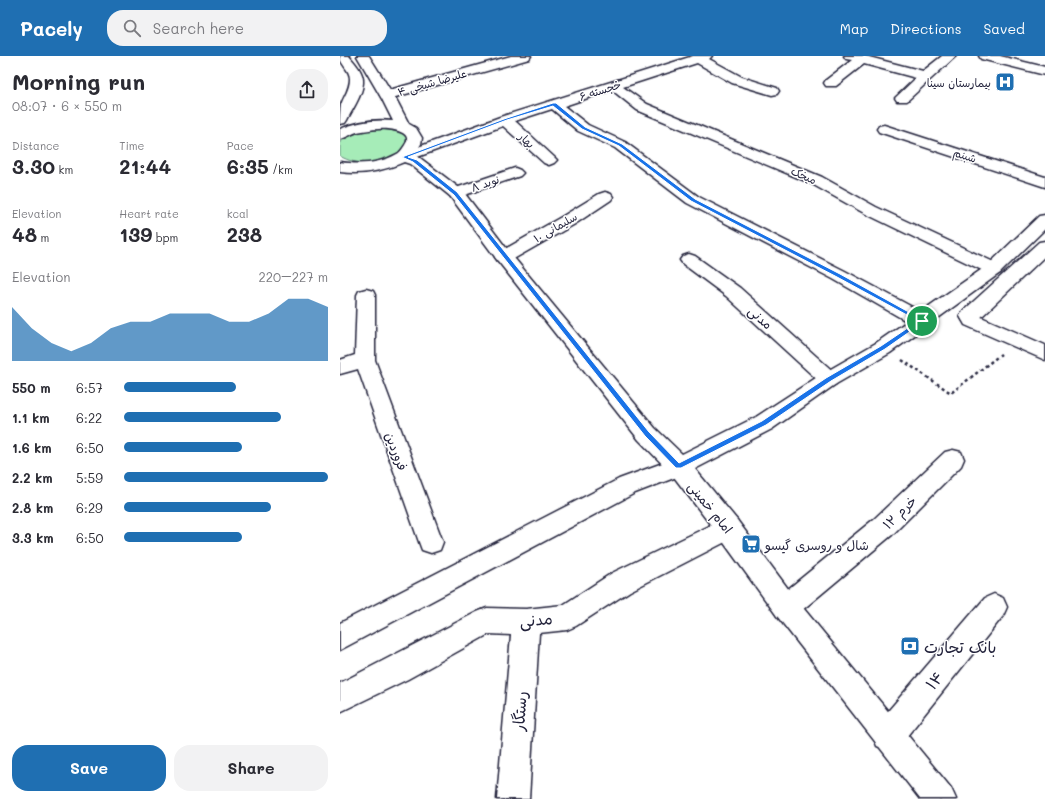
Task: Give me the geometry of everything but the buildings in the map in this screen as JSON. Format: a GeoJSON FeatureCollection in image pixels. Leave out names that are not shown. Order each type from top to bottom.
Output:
{"type":"FeatureCollection","features":[{"type":"Feature","properties":{"kind":"street"},"geometry":{"type":"LineString","coordinates":[[340,120],[357,80],[355,73],[343,56]]}},
{"type":"Feature","properties":{"kind":"street"},"geometry":{"type":"LineString","coordinates":[[363,56],[404,127]]}},
{"type":"Feature","properties":{"kind":"street","name":"علیرضا شیخی ۴"},"geometry":{"type":"LineString","coordinates":[[386,95],[525,56]]}},
{"type":"Feature","properties":{"kind":"street"},"geometry":{"type":"LineString","coordinates":[[902,98],[925,76],[950,56]]}},
{"type":"Feature","properties":{"kind":"street"},"geometry":{"type":"LineString","coordinates":[[985,56],[1045,71]]}},
{"type":"Feature","properties":{"kind":"street"},"geometry":{"type":"LineString","coordinates":[[702,57],[737,80],[772,91]]}},
{"type":"Feature","properties":{"kind":"street","name":"خجسته ۶"},"geometry":{"type":"LineString","coordinates":[[371,168],[387,164],[506,120],[702,57]]}},
{"type":"Feature","properties":{"kind":"street"},"geometry":{"type":"LineString","coordinates":[[831,83],[856,58],[925,76]]}},
{"type":"Feature","properties":{"kind":"street","name":"میخک"},"geometry":{"type":"LineString","coordinates":[[613,86],[642,107],[816,180],[870,210],[994,269]]}},
{"type":"Feature","properties":{"kind":"street"},"geometry":{"type":"LineString","coordinates":[[554,104],[583,128],[620,145],[693,200],[838,275],[922,321]]}},
{"type":"Feature","properties":{"kind":"street","name":"بهار"},"geometry":{"type":"LineString","coordinates":[[506,120],[549,160]]}},
{"type":"Feature","properties":{"kind":"street"},"geometry":{"type":"LineString","coordinates":[[340,135],[352,129],[373,124],[393,124],[404,127],[411,131],[415,138],[414,144],[404,157]]}},
{"type":"Feature","properties":{"kind":"street","name":"شبنم"},"geometry":{"type":"LineString","coordinates":[[884,129],[1045,182]]}},
{"type":"Feature","properties":{"kind":"street","name":"امام خمینی"},"geometry":{"type":"LineString","coordinates":[[404,157],[415,161],[456,194],[504,257],[647,434],[678,466],[728,528],[786,607],[940,799]]}},
{"type":"Feature","properties":{"kind":"street"},"geometry":{"type":"LineString","coordinates":[[340,167],[356,169],[371,168]]}},
{"type":"Feature","properties":{"kind":"street"},"geometry":{"type":"LineString","coordinates":[[340,179],[356,172],[371,168]]}},
{"type":"Feature","properties":{"kind":"street","name":"نوید ۸"},"geometry":{"type":"LineString","coordinates":[[456,194],[515,173]]}},
{"type":"Feature","properties":{"kind":"street","name":"سلیمانی ۱۰"},"geometry":{"type":"LineString","coordinates":[[504,257],[569,220],[605,197]]}},
{"type":"Feature","properties":{"kind":"street"},"geometry":{"type":"LineString","coordinates":[[340,637],[628,486],[678,466],[764,423],[829,379],[883,348],[994,269],[1045,220]]}},
{"type":"Feature","properties":{"kind":"street"},"geometry":{"type":"LineString","coordinates":[[1045,246],[970,316],[972,320],[1045,352]]}},
{"type":"Feature","properties":{"kind":"street","name":"مدنی"},"geometry":{"type":"LineString","coordinates":[[689,260],[733,292],[829,379]]}},
{"type":"Feature","properties":{"kind":"street","name":"فروردین"},"geometry":{"type":"LineString","coordinates":[[366,295],[365,360],[431,542]]}},
{"type":"Feature","properties":{"kind":"street"},"geometry":{"type":"LineString","coordinates":[[340,368],[365,360]]}},
{"type":"Feature","properties":{"kind":"street","name":"خرم ۱۲"},"geometry":{"type":"LineString","coordinates":[[786,607],[884,527],[953,459]]}},
{"type":"Feature","properties":{"kind":"street","name":"مدنی"},"geometry":{"type":"LineString","coordinates":[[340,698],[398,669],[487,620],[526,622],[567,617],[622,582],[728,528]]}},
{"type":"Feature","properties":{"kind":"street","name":"۱۴"},"geometry":{"type":"LineString","coordinates":[[888,735],[994,607]]}},
{"type":"Feature","properties":{"kind":"street","name":"رستگار"},"geometry":{"type":"LineString","coordinates":[[513,799],[526,622]]}},
{"type":"Feature","properties":{"kind":"path"},"geometry":{"type":"LineString","coordinates":[[883,348],[951,393],[1018,340]]}},
{"type":"Feature","properties":{"kind":"green space"},"geometry":{"type":"Polygon","coordinates":[[[384,128],[406,135],[407,144],[395,155],[372,163],[360,163],[340,156],[340,142],[361,132],[384,128]]]}},
{"type":"Feature","properties":{"kind":"place","name":"بیمارستان سینا"},"geometry":{"type":"Point","coordinates":[1005,82]}},
{"type":"Feature","properties":{"kind":"place","name":"شال و روسری گیسو"},"geometry":{"type":"Point","coordinates":[751,544]}},
{"type":"Feature","properties":{"kind":"place","name":"بانک تجارت"},"geometry":{"type":"Point","coordinates":[910,646]}},
{"type":"Feature","properties":{"kind":"route"},"geometry":{"type":"LineString","coordinates":[[554,104],[583,128],[620,145],[693,200],[838,275],[922,321],[883,348],[829,379],[764,423],[678,466],[647,434],[504,257],[456,194],[415,161],[404,157],[554,104]]}}]}
